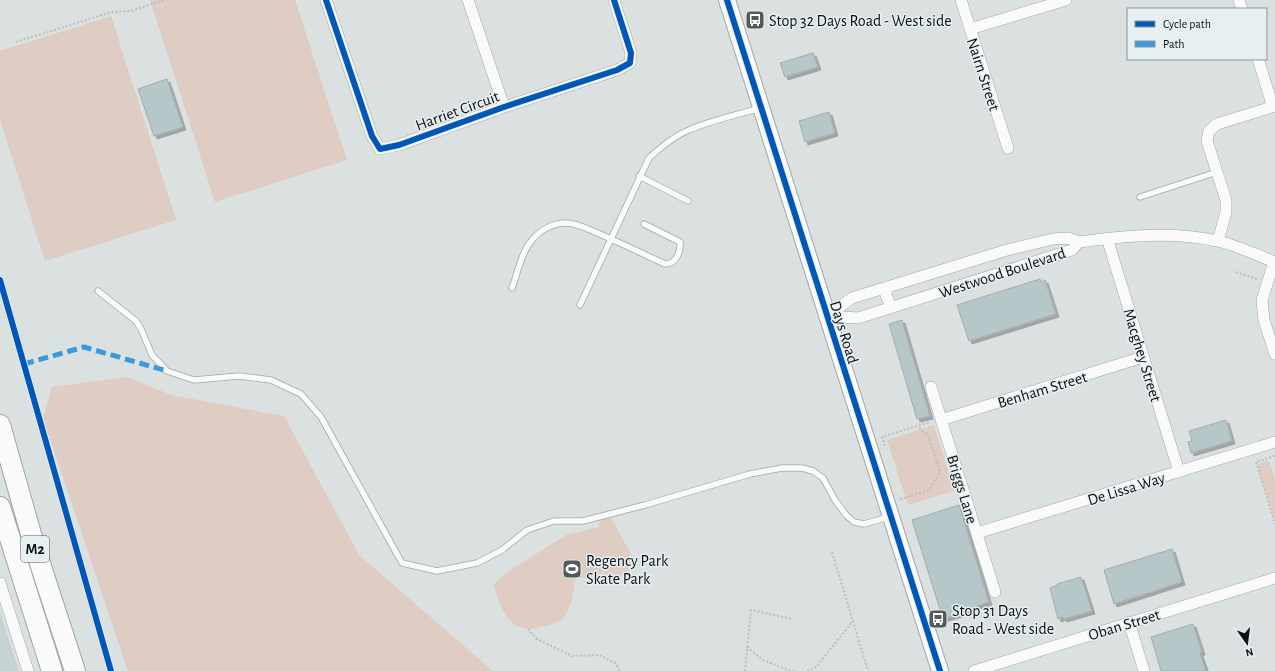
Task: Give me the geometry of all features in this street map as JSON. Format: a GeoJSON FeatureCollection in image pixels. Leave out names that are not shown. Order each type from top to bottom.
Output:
{"type":"FeatureCollection","features":[{"type":"Feature","properties":{"kind":"highway","name":"M2"},"geometry":{"type":"LineString","coordinates":[[0,424],[35,548],[76,671]]}},
{"type":"Feature","properties":{"kind":"highway","name":"M2"},"geometry":{"type":"LineString","coordinates":[[0,507],[52,671]]}},
{"type":"Feature","properties":{"kind":"street","name":"Harriet Circuit"},"geometry":{"type":"LineString","coordinates":[[326,0],[372,136],[380,148],[399,145],[504,107],[617,70],[630,63],[631,53],[614,0]]}},
{"type":"Feature","properties":{"kind":"street"},"geometry":{"type":"LineString","coordinates":[[468,0],[504,107]]}},
{"type":"Feature","properties":{"kind":"street","name":"Days Road"},"geometry":{"type":"LineString","coordinates":[[727,0],[760,108],[940,671]]}},
{"type":"Feature","properties":{"kind":"street","name":"Nairn Street"},"geometry":{"type":"LineString","coordinates":[[961,0],[1008,148]]}},
{"type":"Feature","properties":{"kind":"street"},"geometry":{"type":"LineString","coordinates":[[970,29],[1066,0]]}},
{"type":"Feature","properties":{"kind":"street"},"geometry":{"type":"LineString","coordinates":[[1218,241],[1226,212],[1226,200],[1207,141],[1209,131],[1217,124],[1274,106],[1258,60]]}},
{"type":"Feature","properties":{"kind":"street"},"geometry":{"type":"LineString","coordinates":[[1079,242],[1107,238],[1157,235],[1218,241],[1275,262],[1262,300],[1264,320],[1275,354]]}},
{"type":"Feature","properties":{"kind":"street","name":"Westwood Boulevard"},"geometry":{"type":"LineString","coordinates":[[1068,238],[1079,242],[1072,250],[858,318],[827,316],[852,298],[1007,250],[1046,241],[1068,238]]}},
{"type":"Feature","properties":{"kind":"street","name":"Macghey Street"},"geometry":{"type":"LineString","coordinates":[[1107,238],[1179,472]]}},
{"type":"Feature","properties":{"kind":"street"},"geometry":{"type":"LineString","coordinates":[[887,287],[886,295],[891,307]]}},
{"type":"Feature","properties":{"kind":"street","name":"Benham Street"},"geometry":{"type":"LineString","coordinates":[[936,421],[1143,358]]}},
{"type":"Feature","properties":{"kind":"street","name":"Briggs Lane"},"geometry":{"type":"LineString","coordinates":[[931,386],[936,421],[977,533],[995,592]]}},
{"type":"Feature","properties":{"kind":"street","name":"De Lissa Way"},"geometry":{"type":"LineString","coordinates":[[977,533],[1275,442]]}},
{"type":"Feature","properties":{"kind":"street","name":"Oban Street"},"geometry":{"type":"LineString","coordinates":[[974,671],[1275,578]]}},
{"type":"Feature","properties":{"kind":"street"},"geometry":{"type":"LineString","coordinates":[[0,583],[28,671]]}},
{"type":"Feature","properties":{"kind":"street"},"geometry":{"type":"LineString","coordinates":[[1129,622],[1144,671]]}},
{"type":"Feature","properties":{"kind":"lane"},"geometry":{"type":"LineString","coordinates":[[580,305],[639,176],[649,158],[663,146],[688,130],[705,123],[760,108]]}},
{"type":"Feature","properties":{"kind":"lane"},"geometry":{"type":"LineString","coordinates":[[1140,197],[1217,172]]}},
{"type":"Feature","properties":{"kind":"lane"},"geometry":{"type":"LineString","coordinates":[[639,176],[688,201]]}},
{"type":"Feature","properties":{"kind":"lane"},"geometry":{"type":"LineString","coordinates":[[512,288],[524,255],[531,241],[544,229],[564,223],[574,224],[611,238],[664,264],[669,264],[674,261],[680,252],[680,242],[644,224]]}},
{"type":"Feature","properties":{"kind":"lane"},"geometry":{"type":"LineString","coordinates":[[98,291],[136,321],[142,329],[152,354],[166,371],[194,380],[239,376],[271,380],[301,394],[321,417],[402,563],[437,571],[477,563],[502,550],[526,530],[554,521],[583,521],[645,505],[750,474],[782,468],[802,468],[814,471],[823,478],[835,500],[846,515],[854,522],[864,524],[890,516]]}},
{"type":"Feature","properties":{"kind":"path"},"geometry":{"type":"LineString","coordinates":[[16,42],[112,12],[131,11],[165,0]]}},
{"type":"Feature","properties":{"kind":"path"},"geometry":{"type":"LineString","coordinates":[[886,451],[882,437],[936,421]]}},
{"type":"Feature","properties":{"kind":"path"},"geometry":{"type":"LineString","coordinates":[[899,492],[901,499],[929,490],[940,472],[928,435],[921,430],[919,426]]}},
{"type":"Feature","properties":{"kind":"path"},"geometry":{"type":"LineString","coordinates":[[1275,456],[1256,462],[1275,524]]}},
{"type":"Feature","properties":{"kind":"path"},"geometry":{"type":"LineString","coordinates":[[832,552],[868,671]]}},
{"type":"Feature","properties":{"kind":"path"},"geometry":{"type":"LineString","coordinates":[[745,671],[751,610],[793,619]]}},
{"type":"Feature","properties":{"kind":"path"},"geometry":{"type":"LineString","coordinates":[[807,671],[816,667],[853,621]]}},
{"type":"Feature","properties":{"kind":"path"},"geometry":{"type":"LineString","coordinates":[[528,629],[537,639],[572,656],[600,655],[615,663],[620,671]]}},
{"type":"Feature","properties":{"kind":"path"},"geometry":{"type":"LineString","coordinates":[[747,647],[763,660],[791,671],[797,671]]}},
{"type":"Feature","properties":{"kind":"shaded area"},"geometry":{"type":"Polygon","coordinates":[[[150,0],[295,0],[347,160],[215,202],[150,0]]]}},
{"type":"Feature","properties":{"kind":"shaded area"},"geometry":{"type":"Polygon","coordinates":[[[111,16],[176,220],[45,261],[0,120],[0,51],[111,16]]]}},
{"type":"Feature","properties":{"kind":"shaded area"},"geometry":{"type":"Polygon","coordinates":[[[127,377],[171,395],[284,416],[359,555],[493,671],[128,671],[43,418],[52,387],[127,377]]]}},
{"type":"Feature","properties":{"kind":"shaded area"},"geometry":{"type":"Polygon","coordinates":[[[934,425],[954,491],[908,505],[887,440],[934,425]]]}},
{"type":"Feature","properties":{"kind":"shaded area"},"geometry":{"type":"Polygon","coordinates":[[[1269,460],[1275,479],[1275,522],[1257,464],[1269,460]]]}},
{"type":"Feature","properties":{"kind":"shaded area","name":"Regency Park Skate Park"},"geometry":{"type":"Polygon","coordinates":[[[609,514],[637,565],[622,576],[611,573],[592,583],[585,578],[576,576],[571,604],[563,618],[557,622],[531,629],[521,628],[514,624],[504,613],[494,584],[506,573],[566,535],[599,527],[600,517],[609,514]]]}},
{"type":"Feature","properties":{"kind":"shaded area"},"geometry":{"type":"Polygon","coordinates":[[[0,612],[19,671],[0,671],[0,612]]]}},
{"type":"Feature","properties":{"kind":"building"},"geometry":{"type":"Polygon","coordinates":[[[813,53],[818,67],[785,77],[780,63],[813,53]]]}},
{"type":"Feature","properties":{"kind":"building"},"geometry":{"type":"Polygon","coordinates":[[[167,79],[183,127],[154,136],[138,89],[167,79]]]}},
{"type":"Feature","properties":{"kind":"building"},"geometry":{"type":"Polygon","coordinates":[[[829,112],[835,133],[805,142],[799,121],[829,112]]]}},
{"type":"Feature","properties":{"kind":"building"},"geometry":{"type":"Polygon","coordinates":[[[1040,279],[1041,282],[1045,280],[1056,314],[969,341],[957,305],[1040,279]]]}},
{"type":"Feature","properties":{"kind":"building"},"geometry":{"type":"Polygon","coordinates":[[[902,320],[930,416],[917,419],[889,324],[902,320]]]}},
{"type":"Feature","properties":{"kind":"building"},"geometry":{"type":"Polygon","coordinates":[[[1226,420],[1232,441],[1191,453],[1188,442],[1192,441],[1189,431],[1226,420]]]}},
{"type":"Feature","properties":{"kind":"building"},"geometry":{"type":"Polygon","coordinates":[[[959,505],[989,602],[971,608],[972,610],[943,619],[912,520],[959,505]]]}},
{"type":"Feature","properties":{"kind":"building"},"geometry":{"type":"Polygon","coordinates":[[[1172,549],[1182,582],[1114,604],[1104,570],[1172,549]]]}},
{"type":"Feature","properties":{"kind":"building"},"geometry":{"type":"Polygon","coordinates":[[[1081,577],[1092,611],[1064,619],[1063,617],[1058,619],[1050,588],[1057,584],[1081,577]]]}},
{"type":"Feature","properties":{"kind":"building"},"geometry":{"type":"Polygon","coordinates":[[[1193,624],[1202,652],[1200,653],[1206,671],[1161,671],[1151,637],[1193,624]]]}},
{"type":"Feature","properties":{"kind":"marked path"},"geometry":{"type":"LineString","coordinates":[[24,364],[84,347],[167,371]]}},
{"type":"Feature","properties":{"kind":"cycle path"},"geometry":{"type":"LineString","coordinates":[[326,0],[372,136],[380,149],[399,145],[504,107],[617,70],[630,63],[631,53],[614,0]]}},
{"type":"Feature","properties":{"kind":"cycle path"},"geometry":{"type":"LineString","coordinates":[[727,0],[940,671]]}},
{"type":"Feature","properties":{"kind":"cycle path"},"geometry":{"type":"LineString","coordinates":[[0,280],[111,671]]}},
{"type":"Feature","properties":{"kind":"place","name":"Stop 32 Days Road - West side"},"geometry":{"type":"Point","coordinates":[755,20]}},
{"type":"Feature","properties":{"kind":"place","name":"Regency Park Skate Park"},"geometry":{"type":"Point","coordinates":[572,569]}},
{"type":"Feature","properties":{"kind":"place","name":"Stop 31 Days Road - West side"},"geometry":{"type":"Point","coordinates":[938,619]}}]}
